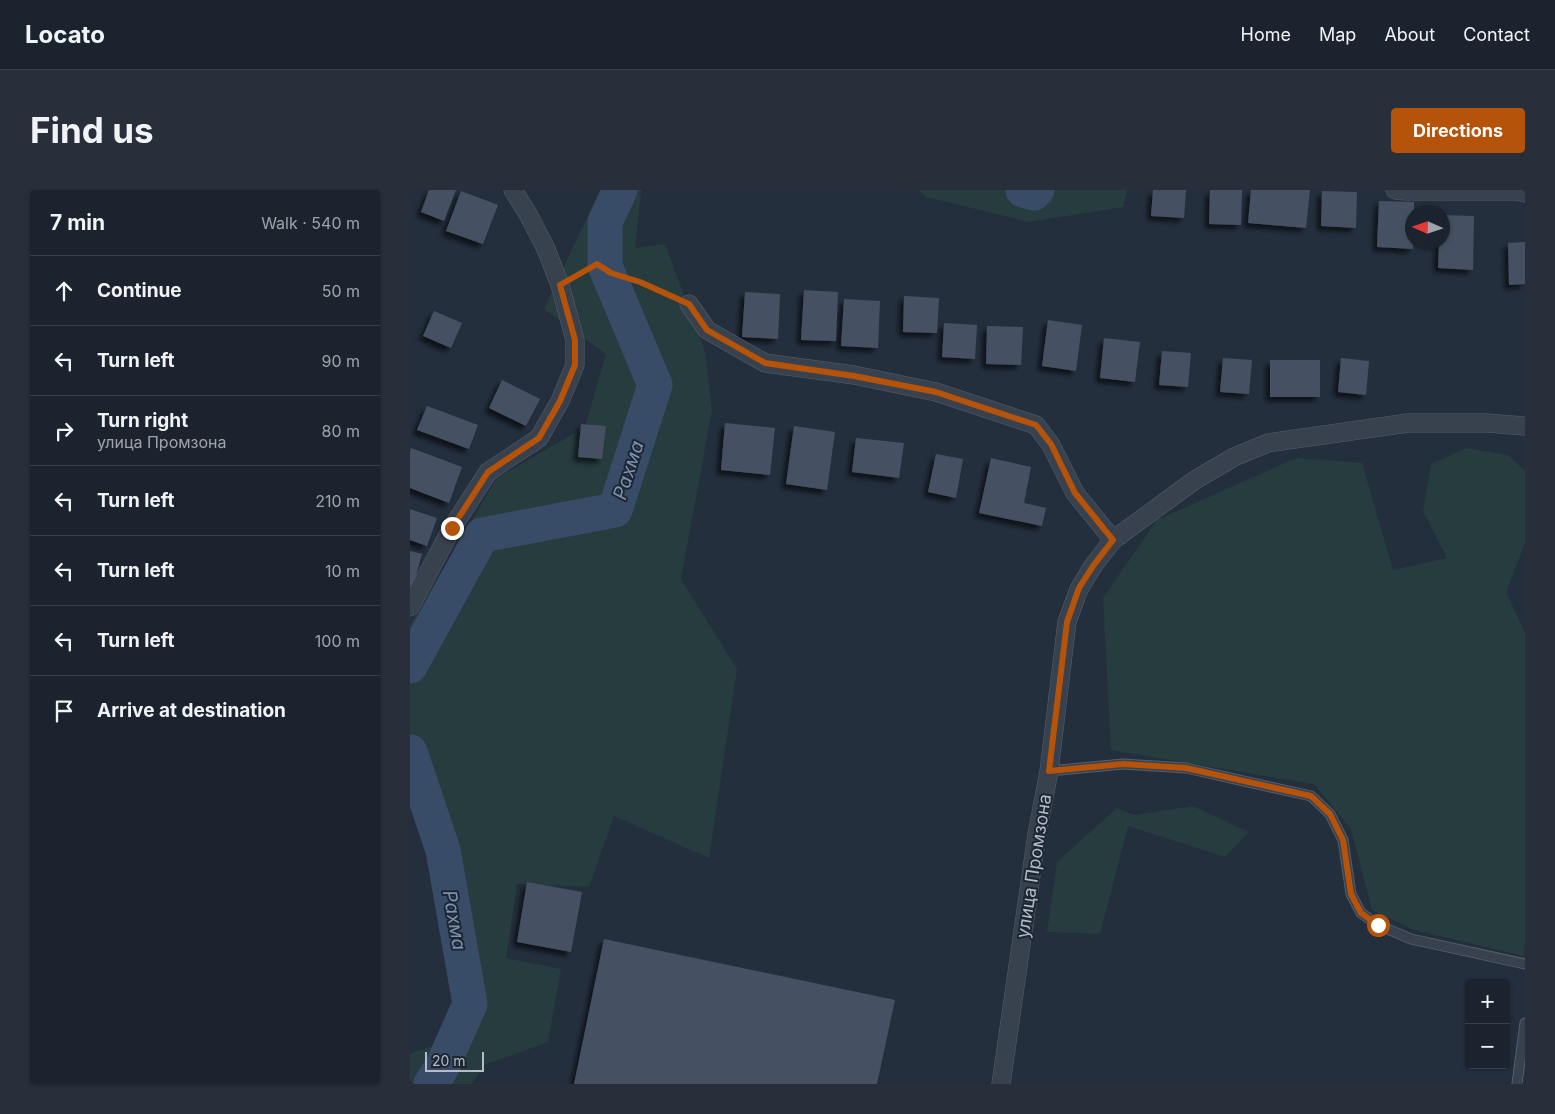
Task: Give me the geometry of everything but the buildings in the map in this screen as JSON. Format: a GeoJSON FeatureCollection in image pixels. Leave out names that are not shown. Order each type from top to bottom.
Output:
{"type":"FeatureCollection","features":[{"type":"Feature","properties":{"kind":"street"},"geometry":{"type":"LineString","coordinates":[[410,607],[452,528],[488,472],[539,438],[560,401],[575,365],[575,340],[560,285],[546,249],[513,190]]}},
{"type":"Feature","properties":{"kind":"street"},"geometry":{"type":"LineString","coordinates":[[1395,190],[1406,192],[1518,191],[1525,193]]}},
{"type":"Feature","properties":{"kind":"street"},"geometry":{"type":"LineString","coordinates":[[689,304],[707,330],[765,363],[854,376],[936,392],[1036,425],[1051,444],[1075,493],[1113,540]]}},
{"type":"Feature","properties":{"kind":"street","name":"улица Промзона"},"geometry":{"type":"LineString","coordinates":[[1001,1084],[1037,834],[1049,771],[1067,622],[1079,588],[1113,540],[1195,480],[1234,457],[1268,443],[1408,423],[1487,423],[1525,426]]}},
{"type":"Feature","properties":{"kind":"lane"},"geometry":{"type":"LineString","coordinates":[[1049,771],[1123,764],[1186,768],[1311,796],[1330,814],[1343,840],[1351,894],[1361,913],[1378,925],[1411,939],[1525,964]]}},
{"type":"Feature","properties":{"kind":"lane"},"geometry":{"type":"LineString","coordinates":[[1517,1084],[1525,1023]]}},
{"type":"Feature","properties":{"kind":"path"},"geometry":{"type":"LineString","coordinates":[[560,285],[597,264],[611,273],[640,282],[689,304]]}},
{"type":"Feature","properties":{"kind":"green space"},"geometry":{"type":"Polygon","coordinates":[[[600,190],[643,190],[641,192],[635,248],[665,244],[705,352],[712,410],[681,579],[737,669],[709,858],[614,816],[589,887],[517,884],[506,958],[561,969],[548,1042],[484,1065],[472,1084],[410,1084],[410,1054],[470,1031],[436,908],[435,850],[410,796],[410,625],[497,478],[585,427],[606,354],[544,309],[600,190]]]}},
{"type":"Feature","properties":{"kind":"green space"},"geometry":{"type":"Polygon","coordinates":[[[918,190],[1127,190],[1123,207],[1029,222],[926,197],[918,190]]]}},
{"type":"Feature","properties":{"kind":"green space"},"geometry":{"type":"Polygon","coordinates":[[[1466,448],[1508,455],[1525,471],[1525,543],[1506,592],[1525,633],[1524,956],[1414,930],[1372,910],[1351,829],[1314,784],[1111,750],[1103,598],[1157,520],[1296,458],[1362,463],[1393,570],[1447,558],[1423,511],[1431,464],[1466,448]]]}},
{"type":"Feature","properties":{"kind":"green space"},"geometry":{"type":"Polygon","coordinates":[[[1193,806],[1249,832],[1225,857],[1128,826],[1100,934],[1047,932],[1057,862],[1117,808],[1134,815],[1193,806]]]}},
{"type":"Feature","properties":{"kind":"waterway","name":"Рахма"},"geometry":{"type":"LineString","coordinates":[[410,666],[482,535],[615,510],[655,385],[605,266],[605,222],[620,190]]}},
{"type":"Feature","properties":{"kind":"waterway","name":"Рахма"},"geometry":{"type":"LineString","coordinates":[[1023,190],[1034,193],[1037,190]]}},
{"type":"Feature","properties":{"kind":"waterway","name":"Рахма"},"geometry":{"type":"LineString","coordinates":[[410,752],[443,850],[470,1004],[442,1067],[431,1084]]}},
{"type":"Feature","properties":{"kind":"route"},"geometry":{"type":"LineString","coordinates":[[452,528],[488,472],[539,438],[560,401],[575,365],[575,340],[560,285],[597,264],[611,273],[640,282],[689,304],[707,330],[765,363],[854,376],[936,392],[1036,425],[1051,444],[1075,493],[1113,540],[1079,588],[1067,622],[1049,771],[1123,764],[1186,768],[1311,796],[1330,814],[1343,840],[1351,894],[1361,913],[1378,925]]}}]}
